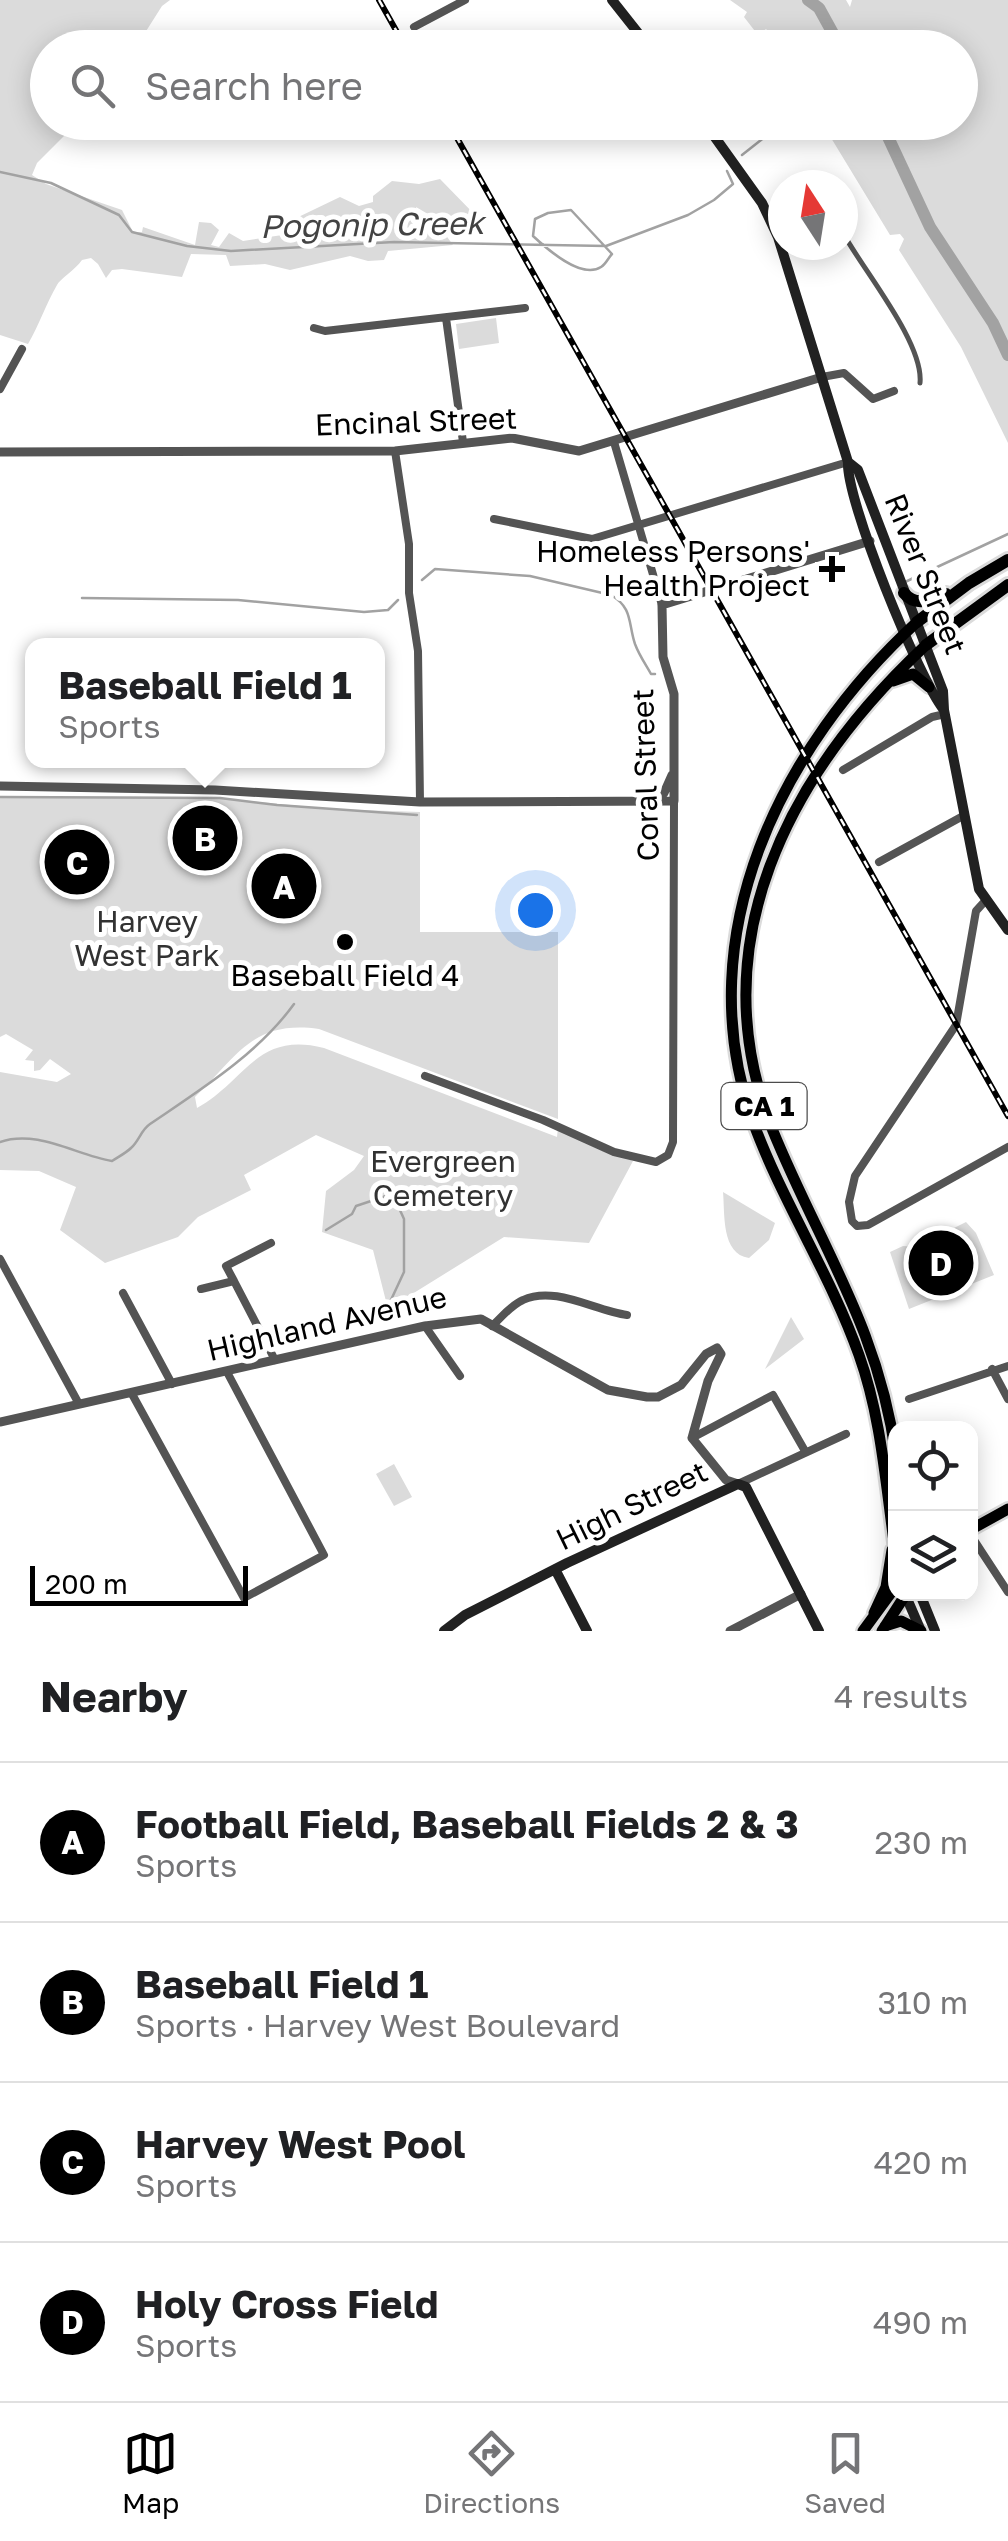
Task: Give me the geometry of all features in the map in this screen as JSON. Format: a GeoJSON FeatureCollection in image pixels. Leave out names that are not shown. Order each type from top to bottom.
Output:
{"type":"FeatureCollection","features":[{"type":"Feature","properties":{"kind":"highway","name":"CA 1"},"geometry":{"type":"LineString","coordinates":[[918,622],[1008,560]]}},
{"type":"Feature","properties":{"kind":"highway","name":"CA 1"},"geometry":{"type":"LineString","coordinates":[[920,650],[1008,584]]}},
{"type":"Feature","properties":{"kind":"highway"},"geometry":{"type":"LineString","coordinates":[[904,593],[920,602],[963,588]]}},
{"type":"Feature","properties":{"kind":"main road"},"geometry":{"type":"LineString","coordinates":[[612,0],[636,30]]}},
{"type":"Feature","properties":{"kind":"main road","name":"River Street"},"geometry":{"type":"LineString","coordinates":[[717,140],[762,203],[778,237],[870,541],[905,634],[920,650],[943,691],[979,889],[1008,930]]}},
{"type":"Feature","properties":{"kind":"main road","name":"River Street"},"geometry":{"type":"LineString","coordinates":[[848,462],[858,470],[918,622],[929,687],[944,712]]}},
{"type":"Feature","properties":{"kind":"main road","name":"CA 1"},"geometry":{"type":"LineString","coordinates":[[890,1511],[865,1373],[844,1317],[753,1121],[734,1044],[731,982],[735,934],[745,888],[773,814],[820,732],[870,671],[918,622]]}},
{"type":"Feature","properties":{"kind":"main road","name":"CA 1"},"geometry":{"type":"LineString","coordinates":[[889,1421],[864,1327],[766,1112],[751,1052],[746,1005],[752,927],[773,852],[831,751],[880,689],[920,650]]}},
{"type":"Feature","properties":{"kind":"main road"},"geometry":{"type":"LineString","coordinates":[[880,689],[910,673],[922,678],[929,687]]}},
{"type":"Feature","properties":{"kind":"main road"},"geometry":{"type":"LineString","coordinates":[[738,1484],[746,1487],[819,1631]]}},
{"type":"Feature","properties":{"kind":"main road","name":"High Street"},"geometry":{"type":"LineString","coordinates":[[444,1631],[477,1608],[567,1563],[738,1484]]}},
{"type":"Feature","properties":{"kind":"main road"},"geometry":{"type":"LineString","coordinates":[[978,1527],[1008,1508]]}},
{"type":"Feature","properties":{"kind":"main road"},"geometry":{"type":"LineString","coordinates":[[556,1571],[586,1631]]}},
{"type":"Feature","properties":{"kind":"main road","name":"CA 1"},"geometry":{"type":"LineString","coordinates":[[863,1631],[888,1580]]}},
{"type":"Feature","properties":{"kind":"main road"},"geometry":{"type":"LineString","coordinates":[[874,1612],[890,1601]]}},
{"type":"Feature","properties":{"kind":"main road"},"geometry":{"type":"LineString","coordinates":[[884,1629],[898,1601]]}},
{"type":"Feature","properties":{"kind":"main road"},"geometry":{"type":"LineString","coordinates":[[907,1601],[921,1631]]}},
{"type":"Feature","properties":{"kind":"main road"},"geometry":{"type":"LineString","coordinates":[[923,1601],[935,1631]]}},
{"type":"Feature","properties":{"kind":"main road"},"geometry":{"type":"LineString","coordinates":[[884,1629],[901,1621],[921,1631]]}},
{"type":"Feature","properties":{"kind":"street"},"geometry":{"type":"LineString","coordinates":[[414,27],[464,0]]}},
{"type":"Feature","properties":{"kind":"street"},"geometry":{"type":"LineString","coordinates":[[858,258],[911,345],[920,383]]}},
{"type":"Feature","properties":{"kind":"street"},"geometry":{"type":"LineString","coordinates":[[314,328],[325,331],[524,308]]}},
{"type":"Feature","properties":{"kind":"street"},"geometry":{"type":"LineString","coordinates":[[446,318],[463,442]]}},
{"type":"Feature","properties":{"kind":"street"},"geometry":{"type":"LineString","coordinates":[[0,390],[22,349]]}},
{"type":"Feature","properties":{"kind":"street"},"geometry":{"type":"LineString","coordinates":[[822,377],[844,372],[875,399],[894,391]]}},
{"type":"Feature","properties":{"kind":"street","name":"Encinal Street"},"geometry":{"type":"LineString","coordinates":[[0,452],[395,450],[512,438],[579,451],[822,377]]}},
{"type":"Feature","properties":{"kind":"street"},"geometry":{"type":"LineString","coordinates":[[614,442],[662,605],[870,541]]}},
{"type":"Feature","properties":{"kind":"street"},"geometry":{"type":"LineString","coordinates":[[395,450],[418,652],[420,802]]}},
{"type":"Feature","properties":{"kind":"street"},"geometry":{"type":"LineString","coordinates":[[494,519],[592,540],[848,462]]}},
{"type":"Feature","properties":{"kind":"street","name":"Coral Street"},"geometry":{"type":"LineString","coordinates":[[424,1076],[642,1161],[664,1159],[673,1142],[674,694],[663,657],[662,605]]}},
{"type":"Feature","properties":{"kind":"street"},"geometry":{"type":"LineString","coordinates":[[843,770],[944,712]]}},
{"type":"Feature","properties":{"kind":"street"},"geometry":{"type":"LineString","coordinates":[[644,802],[664,793],[674,771]]}},
{"type":"Feature","properties":{"kind":"street"},"geometry":{"type":"LineString","coordinates":[[0,786],[215,790],[420,802],[674,801]]}},
{"type":"Feature","properties":{"kind":"street"},"geometry":{"type":"LineString","coordinates":[[879,862],[963,816]]}},
{"type":"Feature","properties":{"kind":"street"},"geometry":{"type":"LineString","coordinates":[[986,900],[976,911],[956,1025],[855,1176],[849,1211],[852,1221],[858,1226],[868,1225],[1008,1147]]}},
{"type":"Feature","properties":{"kind":"street"},"geometry":{"type":"LineString","coordinates":[[271,1243],[226,1266],[276,1360]]}},
{"type":"Feature","properties":{"kind":"street"},"geometry":{"type":"LineString","coordinates":[[0,1259],[79,1404]]}},
{"type":"Feature","properties":{"kind":"street"},"geometry":{"type":"LineString","coordinates":[[0,1289],[13,1282]]}},
{"type":"Feature","properties":{"kind":"street"},"geometry":{"type":"LineString","coordinates":[[201,1288],[234,1282]]}},
{"type":"Feature","properties":{"kind":"street"},"geometry":{"type":"LineString","coordinates":[[123,1293],[172,1384]]}},
{"type":"Feature","properties":{"kind":"street"},"geometry":{"type":"LineString","coordinates":[[492,1326],[513,1306],[535,1296],[564,1298],[627,1315]]}},
{"type":"Feature","properties":{"kind":"street","name":"Highland Avenue"},"geometry":{"type":"LineString","coordinates":[[0,1422],[425,1326],[481,1318],[608,1390],[647,1396],[658,1396],[681,1385],[706,1354],[717,1348],[720,1354],[692,1438]]}},
{"type":"Feature","properties":{"kind":"street"},"geometry":{"type":"LineString","coordinates":[[425,1326],[460,1376]]}},
{"type":"Feature","properties":{"kind":"street"},"geometry":{"type":"LineString","coordinates":[[909,1399],[1008,1366]]}},
{"type":"Feature","properties":{"kind":"street"},"geometry":{"type":"LineString","coordinates":[[992,1369],[1008,1398]]}},
{"type":"Feature","properties":{"kind":"street"},"geometry":{"type":"LineString","coordinates":[[132,1394],[244,1598],[324,1555],[226,1372]]}},
{"type":"Feature","properties":{"kind":"street"},"geometry":{"type":"LineString","coordinates":[[738,1484],[726,1480],[692,1438],[773,1395],[805,1451]]}},
{"type":"Feature","properties":{"kind":"street","name":"High Street"},"geometry":{"type":"LineString","coordinates":[[738,1484],[846,1434]]}},
{"type":"Feature","properties":{"kind":"street"},"geometry":{"type":"LineString","coordinates":[[978,1545],[1008,1592]]}},
{"type":"Feature","properties":{"kind":"street"},"geometry":{"type":"LineString","coordinates":[[730,1631],[801,1594]]}},
{"type":"Feature","properties":{"kind":"green space"},"geometry":{"type":"Polygon","coordinates":[[[0,0],[170,0],[147,30],[30,30],[30,140],[60,140],[37,163],[32,175],[46,184],[122,210],[133,232],[142,232],[143,227],[195,245],[199,222],[211,223],[219,230],[211,245],[219,247],[229,233],[243,241],[289,234],[288,222],[340,197],[359,206],[373,202],[373,196],[392,181],[419,184],[440,179],[478,218],[460,219],[450,227],[416,207],[418,215],[442,230],[453,245],[388,251],[384,260],[350,256],[290,270],[265,264],[230,266],[226,255],[191,254],[182,277],[122,269],[112,270],[106,278],[91,258],[82,260],[57,285],[28,344],[0,335],[0,0]]]}},
{"type":"Feature","properties":{"kind":"green space"},"geometry":{"type":"Polygon","coordinates":[[[730,0],[846,0],[850,7],[852,0],[1008,0],[1008,443],[961,347],[899,250],[904,239],[900,234],[890,235],[858,182],[858,170],[851,170],[832,140],[978,140],[978,30],[754,30],[744,17],[747,12],[730,0]]]}},
{"type":"Feature","properties":{"kind":"green space"},"geometry":{"type":"Polygon","coordinates":[[[496,318],[499,343],[459,349],[456,324],[496,318]]]}},
{"type":"Feature","properties":{"kind":"green space","name":"Harvey West Park"},"geometry":{"type":"Polygon","coordinates":[[[0,796],[209,797],[332,809],[420,812],[420,932],[558,932],[558,1119],[319,1029],[296,1028],[277,1030],[248,1044],[195,1097],[197,1108],[267,1052],[301,1045],[324,1048],[557,1137],[558,1127],[633,1161],[589,1243],[504,1237],[388,1309],[373,1250],[322,1232],[326,1191],[354,1170],[364,1156],[316,1135],[244,1175],[251,1190],[198,1217],[178,1237],[105,1263],[60,1230],[76,1187],[39,1171],[0,1170],[0,1072],[57,1082],[71,1074],[50,1059],[34,1071],[34,1061],[25,1060],[33,1050],[6,1034],[0,1037],[0,796]]]}},
{"type":"Feature","properties":{"kind":"green space"},"geometry":{"type":"Polygon","coordinates":[[[723,1192],[775,1223],[769,1240],[749,1258],[740,1255],[729,1241],[723,1192]]]}},
{"type":"Feature","properties":{"kind":"green space"},"geometry":{"type":"Polygon","coordinates":[[[966,1222],[976,1233],[994,1275],[909,1309],[890,1252],[903,1246],[916,1247],[966,1222]]]}},
{"type":"Feature","properties":{"kind":"green space"},"geometry":{"type":"Polygon","coordinates":[[[791,1317],[804,1339],[765,1369],[791,1317]]]}},
{"type":"Feature","properties":{"kind":"green space"},"geometry":{"type":"Polygon","coordinates":[[[394,1464],[412,1497],[394,1506],[376,1474],[394,1464]]]}},
{"type":"Feature","properties":{"kind":"waterway"},"geometry":{"type":"LineString","coordinates":[[808,0],[819,8],[831,30]]}},
{"type":"Feature","properties":{"kind":"waterway","name":"Pogonip Creek"},"geometry":{"type":"LineString","coordinates":[[742,155],[761,140]]}},
{"type":"Feature","properties":{"kind":"waterway"},"geometry":{"type":"LineString","coordinates":[[889,140],[930,227],[993,323],[1008,355]]}},
{"type":"Feature","properties":{"kind":"waterway","name":"Pogonip Creek"},"geometry":{"type":"LineString","coordinates":[[0,172],[51,183],[119,215],[132,232],[187,246],[231,251],[394,242],[606,246],[688,215],[714,200],[733,184],[727,171]]}},
{"type":"Feature","properties":{"kind":"waterway"},"geometry":{"type":"LineString","coordinates":[[571,210],[612,254],[601,267],[593,270],[574,266],[533,236],[535,219],[571,210]]}},
{"type":"Feature","properties":{"kind":"waterway"},"geometry":{"type":"LineString","coordinates":[[905,582],[1008,534]]}},
{"type":"Feature","properties":{"kind":"waterway"},"geometry":{"type":"LineString","coordinates":[[422,580],[435,569],[530,576],[611,595],[626,611],[637,648],[651,674],[655,674]]}},
{"type":"Feature","properties":{"kind":"waterway"},"geometry":{"type":"LineString","coordinates":[[82,598],[238,600],[364,612],[388,610],[398,600]]}},
{"type":"Feature","properties":{"kind":"waterway"},"geometry":{"type":"LineString","coordinates":[[0,797],[220,798],[417,815]]}},
{"type":"Feature","properties":{"kind":"waterway"},"geometry":{"type":"LineString","coordinates":[[0,1142],[42,1141],[112,1161],[131,1148],[150,1124],[246,1055],[294,1004]]}},
{"type":"Feature","properties":{"kind":"waterway"},"geometry":{"type":"LineString","coordinates":[[326,1230],[352,1214],[356,1206],[389,1195],[394,1197],[404,1219],[404,1272],[390,1302]]}},
{"type":"Feature","properties":{"kind":"railway"},"geometry":{"type":"LineString","coordinates":[[379,0],[396,30]]}},
{"type":"Feature","properties":{"kind":"railway"},"geometry":{"type":"LineString","coordinates":[[458,140],[1008,1116]]}},
{"type":"Feature","properties":{"kind":"place","name":"Homeless Persons' Health Project"},"geometry":{"type":"Point","coordinates":[832,569]}},
{"type":"Feature","properties":{"kind":"place","name":"Baseball Field 1"},"geometry":{"type":"Point","coordinates":[205,838]}},
{"type":"Feature","properties":{"kind":"place","name":"Harvey West Pool"},"geometry":{"type":"Point","coordinates":[77,862]}},
{"type":"Feature","properties":{"kind":"place","name":"Football Field, Baseball Fields 2 & 3"},"geometry":{"type":"Point","coordinates":[284,886]}},
{"type":"Feature","properties":{"kind":"place","name":"Baseball Field 4"},"geometry":{"type":"Point","coordinates":[345,942]}},
{"type":"Feature","properties":{"kind":"place","name":"Holy Cross Field"},"geometry":{"type":"Point","coordinates":[941,1263]}},
{"type":"Feature","properties":{"kind":"park label","name":"Evergreen Cemetery"},"geometry":{"type":"Point","coordinates":[443,1179]}}]}
